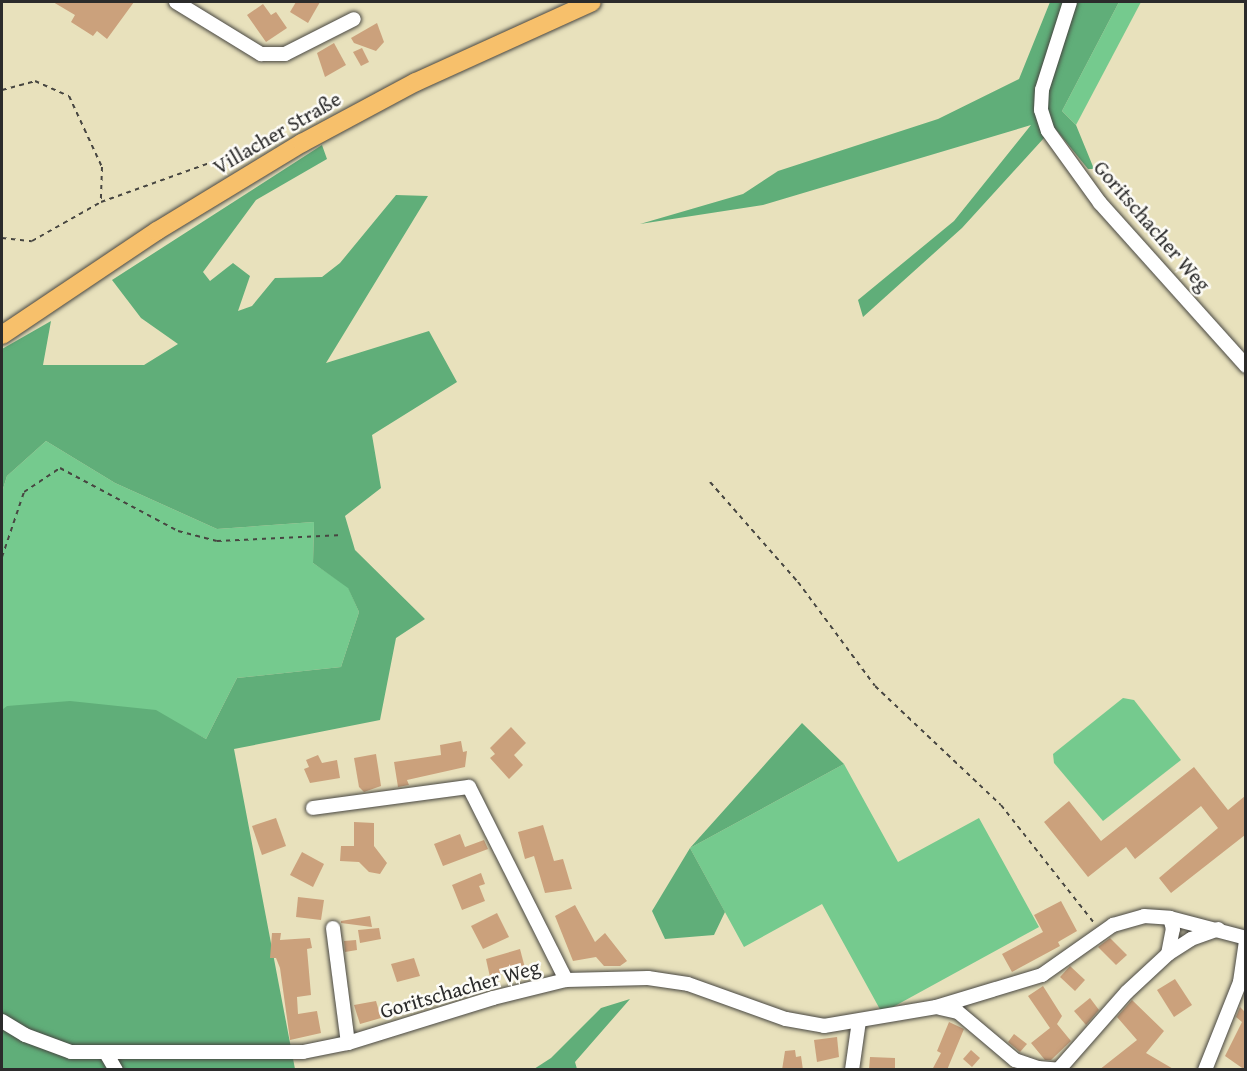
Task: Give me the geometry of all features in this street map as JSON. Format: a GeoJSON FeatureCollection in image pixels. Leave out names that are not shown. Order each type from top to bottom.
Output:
{"type":"FeatureCollection","features":[{"type":"Feature","properties":{"kind":"main road","name":"Villacher Straße"},"geometry":{"type":"LineString","coordinates":[[2,335],[157,231],[295,148],[416,82],[592,2]]}},
{"type":"Feature","properties":{"kind":"street"},"geometry":{"type":"LineString","coordinates":[[176,2],[261,54],[285,54],[354,19]]}},
{"type":"Feature","properties":{"kind":"street","name":"Goritschacher Weg"},"geometry":{"type":"LineString","coordinates":[[1070,2],[1042,90],[1041,110],[1048,131],[1100,203],[1245,366]]}},
{"type":"Feature","properties":{"kind":"street"},"geometry":{"type":"LineString","coordinates":[[313,808],[469,787],[566,980]]}},
{"type":"Feature","properties":{"kind":"street","name":"Goritschacher Weg"},"geometry":{"type":"LineString","coordinates":[[2,1021],[25,1035],[70,1052],[303,1052],[348,1043],[493,998],[566,980],[648,978],[688,984],[786,1019],[824,1026],[936,1007],[1042,975],[1113,925],[1144,916],[1170,918],[1220,929],[1245,940]]}},
{"type":"Feature","properties":{"kind":"street"},"geometry":{"type":"LineString","coordinates":[[1168,954],[1173,929],[1170,918]]}},
{"type":"Feature","properties":{"kind":"street"},"geometry":{"type":"LineString","coordinates":[[333,928],[348,1043]]}},
{"type":"Feature","properties":{"kind":"street"},"geometry":{"type":"LineString","coordinates":[[936,1007],[958,1012],[1015,1060],[1038,1068],[1061,1069],[1120,1000],[1168,954],[1191,939],[1220,929]]}},
{"type":"Feature","properties":{"kind":"street"},"geometry":{"type":"LineString","coordinates":[[1205,1070],[1243,984],[1245,940]]}},
{"type":"Feature","properties":{"kind":"street"},"geometry":{"type":"LineString","coordinates":[[852,1070],[859,1021]]}},
{"type":"Feature","properties":{"kind":"street"},"geometry":{"type":"LineString","coordinates":[[106,1053],[116,1070]]}},
{"type":"Feature","properties":{"kind":"path"},"geometry":{"type":"LineString","coordinates":[[2,90],[35,81],[69,96],[102,167],[101,202]]}},
{"type":"Feature","properties":{"kind":"path"},"geometry":{"type":"LineString","coordinates":[[2,238],[32,241],[101,202],[287,133],[295,148]]}},
{"type":"Feature","properties":{"kind":"path"},"geometry":{"type":"LineString","coordinates":[[2,557],[24,492],[60,468],[178,531],[217,542],[344,535]]}},
{"type":"Feature","properties":{"kind":"path"},"geometry":{"type":"LineString","coordinates":[[710,482],[798,582],[875,686],[1001,805],[1098,928]]}},
{"type":"Feature","properties":{"kind":"green space"},"geometry":{"type":"Polygon","coordinates":[[[1050,2],[1119,2],[1062,111],[1076,125],[1094,169],[1088,169],[1054,127],[962,228],[863,317],[858,300],[954,221],[1031,125],[763,205],[640,224],[743,194],[778,171],[938,119],[1019,79],[1050,2]]]}},
{"type":"Feature","properties":{"kind":"green space"},"geometry":{"type":"Polygon","coordinates":[[[1119,2],[1141,2],[1076,125],[1062,111],[1119,2]]]}},
{"type":"Feature","properties":{"kind":"green space"},"geometry":{"type":"Polygon","coordinates":[[[322,145],[327,159],[256,200],[203,272],[210,281],[233,263],[250,276],[238,311],[252,306],[275,278],[322,277],[340,263],[396,195],[428,196],[326,363],[429,331],[457,382],[372,435],[381,488],[345,516],[355,550],[425,619],[396,638],[380,720],[234,749],[295,1069],[2,1069],[2,710],[7,706],[70,701],[156,710],[206,739],[237,678],[341,667],[359,612],[348,588],[313,563],[314,522],[217,529],[115,483],[46,441],[7,476],[2,492],[2,349],[51,321],[43,365],[144,365],[178,344],[141,318],[112,280],[322,145]]]}},
{"type":"Feature","properties":{"kind":"green space"},"geometry":{"type":"Polygon","coordinates":[[[46,441],[115,483],[217,529],[314,522],[313,563],[348,587],[359,612],[341,667],[237,678],[206,739],[182,726],[2,710],[2,492],[7,476],[46,441]]]}},
{"type":"Feature","properties":{"kind":"green space"},"geometry":{"type":"Polygon","coordinates":[[[1123,698],[1134,700],[1181,760],[1103,821],[1054,763],[1053,754],[1123,698]]]}},
{"type":"Feature","properties":{"kind":"green space"},"geometry":{"type":"Polygon","coordinates":[[[802,723],[844,764],[690,848],[802,723]]]}},
{"type":"Feature","properties":{"kind":"green space"},"geometry":{"type":"Polygon","coordinates":[[[844,764],[898,862],[979,818],[1039,927],[882,1013],[822,904],[744,947],[690,848],[844,764]]]}},
{"type":"Feature","properties":{"kind":"green space"},"geometry":{"type":"Polygon","coordinates":[[[690,848],[725,912],[714,935],[665,939],[652,911],[690,848]]]}},
{"type":"Feature","properties":{"kind":"green space"},"geometry":{"type":"Polygon","coordinates":[[[630,999],[575,1062],[577,1069],[534,1069],[551,1058],[601,1008],[630,999]]]}},
{"type":"Feature","properties":{"kind":"building"},"geometry":{"type":"Polygon","coordinates":[[[53,2],[134,2],[107,39],[97,31],[93,36],[71,22],[75,15],[53,2]]]}},
{"type":"Feature","properties":{"kind":"building"},"geometry":{"type":"Polygon","coordinates":[[[296,2],[320,2],[308,23],[290,12],[296,2]]]}},
{"type":"Feature","properties":{"kind":"building"},"geometry":{"type":"Polygon","coordinates":[[[263,4],[271,15],[276,12],[287,28],[266,42],[247,15],[263,4]]]}},
{"type":"Feature","properties":{"kind":"building"},"geometry":{"type":"Polygon","coordinates":[[[377,23],[384,42],[376,51],[354,43],[351,38],[377,23]]]}},
{"type":"Feature","properties":{"kind":"building"},"geometry":{"type":"Polygon","coordinates":[[[334,43],[346,65],[325,77],[317,53],[334,43]]]}},
{"type":"Feature","properties":{"kind":"building"},"geometry":{"type":"Polygon","coordinates":[[[362,48],[369,62],[361,66],[353,52],[362,48]]]}},
{"type":"Feature","properties":{"kind":"building"},"geometry":{"type":"Polygon","coordinates":[[[511,727],[526,743],[514,755],[523,765],[509,779],[490,758],[495,754],[490,748],[511,727]]]}},
{"type":"Feature","properties":{"kind":"building"},"geometry":{"type":"Polygon","coordinates":[[[461,741],[463,752],[467,751],[465,767],[407,780],[409,785],[398,787],[394,762],[441,755],[440,745],[461,741]]]}},
{"type":"Feature","properties":{"kind":"building"},"geometry":{"type":"Polygon","coordinates":[[[376,754],[381,786],[364,792],[359,787],[354,758],[376,754]]]}},
{"type":"Feature","properties":{"kind":"building"},"geometry":{"type":"Polygon","coordinates":[[[318,755],[322,763],[337,760],[340,778],[310,783],[304,769],[309,767],[306,760],[318,755]]]}},
{"type":"Feature","properties":{"kind":"building"},"geometry":{"type":"Polygon","coordinates":[[[1194,767],[1228,810],[1245,796],[1245,835],[1171,893],[1159,878],[1218,828],[1201,806],[1135,859],[1126,847],[1088,877],[1044,822],[1069,801],[1101,841],[1194,767]]]}},
{"type":"Feature","properties":{"kind":"building"},"geometry":{"type":"Polygon","coordinates":[[[276,818],[286,846],[262,855],[252,826],[276,818]]]}},
{"type":"Feature","properties":{"kind":"building"},"geometry":{"type":"Polygon","coordinates":[[[354,822],[374,823],[374,846],[387,863],[380,874],[369,872],[359,862],[340,861],[341,846],[354,846],[354,822]]]}},
{"type":"Feature","properties":{"kind":"building"},"geometry":{"type":"Polygon","coordinates":[[[543,825],[554,861],[563,859],[572,889],[545,893],[534,856],[525,859],[518,832],[543,825]]]}},
{"type":"Feature","properties":{"kind":"building"},"geometry":{"type":"Polygon","coordinates":[[[460,834],[465,847],[484,840],[488,849],[443,866],[434,844],[460,834]]]}},
{"type":"Feature","properties":{"kind":"building"},"geometry":{"type":"Polygon","coordinates":[[[302,852],[324,864],[313,887],[290,875],[302,852]]]}},
{"type":"Feature","properties":{"kind":"building"},"geometry":{"type":"Polygon","coordinates":[[[481,873],[485,884],[479,886],[485,901],[462,910],[452,885],[481,873]]]}},
{"type":"Feature","properties":{"kind":"building"},"geometry":{"type":"Polygon","coordinates":[[[298,897],[324,900],[321,920],[296,917],[298,897]]]}},
{"type":"Feature","properties":{"kind":"building"},"geometry":{"type":"Polygon","coordinates":[[[1061,901],[1077,931],[1058,942],[1060,946],[1012,972],[1002,954],[1043,932],[1034,915],[1061,901]]]}},
{"type":"Feature","properties":{"kind":"building"},"geometry":{"type":"Polygon","coordinates":[[[575,905],[595,942],[605,933],[627,961],[620,966],[604,966],[596,957],[573,961],[555,916],[575,905]]]}},
{"type":"Feature","properties":{"kind":"building"},"geometry":{"type":"Polygon","coordinates":[[[497,913],[509,937],[483,949],[471,926],[497,913]]]}},
{"type":"Feature","properties":{"kind":"building"},"geometry":{"type":"Polygon","coordinates":[[[370,916],[372,927],[341,923],[341,921],[370,916]]]}},
{"type":"Feature","properties":{"kind":"building"},"geometry":{"type":"Polygon","coordinates":[[[379,928],[381,939],[360,943],[358,930],[379,928]]]}},
{"type":"Feature","properties":{"kind":"building"},"geometry":{"type":"Polygon","coordinates":[[[272,933],[281,933],[280,940],[310,938],[312,948],[307,949],[311,995],[297,997],[298,1014],[317,1011],[321,1033],[290,1040],[280,968],[276,958],[270,958],[272,933]]]}},
{"type":"Feature","properties":{"kind":"building"},"geometry":{"type":"Polygon","coordinates":[[[1110,938],[1127,955],[1116,965],[1098,947],[1110,938]]]}},
{"type":"Feature","properties":{"kind":"building"},"geometry":{"type":"Polygon","coordinates":[[[356,940],[357,950],[345,952],[344,941],[356,940]]]}},
{"type":"Feature","properties":{"kind":"building"},"geometry":{"type":"Polygon","coordinates":[[[520,949],[525,968],[490,977],[486,959],[520,949]]]}},
{"type":"Feature","properties":{"kind":"building"},"geometry":{"type":"Polygon","coordinates":[[[414,958],[420,976],[397,982],[391,964],[414,958]]]}},
{"type":"Feature","properties":{"kind":"building"},"geometry":{"type":"Polygon","coordinates":[[[1070,966],[1085,980],[1075,991],[1060,977],[1070,966]]]}},
{"type":"Feature","properties":{"kind":"building"},"geometry":{"type":"Polygon","coordinates":[[[1175,979],[1192,1005],[1174,1017],[1157,990],[1175,979]]]}},
{"type":"Feature","properties":{"kind":"building"},"geometry":{"type":"Polygon","coordinates":[[[1043,986],[1062,1016],[1057,1024],[1071,1041],[1051,1060],[1045,1060],[1031,1043],[1050,1028],[1028,996],[1043,986]]]}},
{"type":"Feature","properties":{"kind":"building"},"geometry":{"type":"Polygon","coordinates":[[[1090,998],[1099,1010],[1086,1025],[1074,1011],[1090,998]]]}},
{"type":"Feature","properties":{"kind":"building"},"geometry":{"type":"Polygon","coordinates":[[[1132,1000],[1164,1031],[1146,1053],[1175,1070],[1099,1070],[1137,1040],[1117,1017],[1132,1000]]]}},
{"type":"Feature","properties":{"kind":"building"},"geometry":{"type":"Polygon","coordinates":[[[376,1001],[381,1018],[360,1024],[354,1005],[376,1001]]]}},
{"type":"Feature","properties":{"kind":"building"},"geometry":{"type":"Polygon","coordinates":[[[1240,1007],[1245,1012],[1245,1070],[1225,1056],[1242,1022],[1236,1017],[1240,1007]]]}},
{"type":"Feature","properties":{"kind":"building"},"geometry":{"type":"Polygon","coordinates":[[[949,1022],[964,1029],[947,1070],[932,1070],[941,1053],[937,1051],[949,1022]]]}},
{"type":"Feature","properties":{"kind":"building"},"geometry":{"type":"Polygon","coordinates":[[[1014,1034],[1027,1044],[1020,1052],[1008,1042],[1014,1034]]]}},
{"type":"Feature","properties":{"kind":"building"},"geometry":{"type":"Polygon","coordinates":[[[837,1037],[839,1057],[817,1062],[814,1040],[837,1037]]]}},
{"type":"Feature","properties":{"kind":"building"},"geometry":{"type":"Polygon","coordinates":[[[795,1050],[796,1057],[801,1056],[803,1070],[782,1070],[785,1051],[795,1050]]]}},
{"type":"Feature","properties":{"kind":"building"},"geometry":{"type":"Polygon","coordinates":[[[971,1050],[980,1058],[972,1067],[963,1059],[971,1050]]]}},
{"type":"Feature","properties":{"kind":"building"},"geometry":{"type":"Polygon","coordinates":[[[870,1057],[895,1058],[895,1070],[869,1070],[870,1057]]]}}]}
